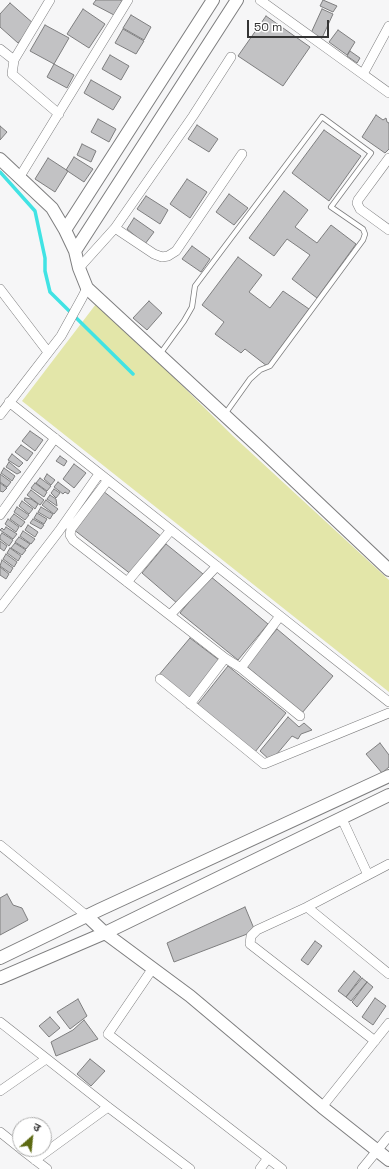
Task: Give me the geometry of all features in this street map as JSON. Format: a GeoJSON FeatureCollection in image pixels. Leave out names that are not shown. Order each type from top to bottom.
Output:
{"type":"FeatureCollection","features":[{"type":"Feature","properties":{"kind":"street"},"geometry":{"type":"LineString","coordinates":[[50,0],[14,60],[12,74],[59,114]]}},
{"type":"Feature","properties":{"kind":"street"},"geometry":{"type":"LineString","coordinates":[[20,178],[128,0]]}},
{"type":"Feature","properties":{"kind":"street"},"geometry":{"type":"LineString","coordinates":[[65,230],[213,0]]}},
{"type":"Feature","properties":{"kind":"street"},"geometry":{"type":"LineString","coordinates":[[75,251],[237,0]]}},
{"type":"Feature","properties":{"kind":"street"},"geometry":{"type":"LineString","coordinates":[[260,0],[389,93]]}},
{"type":"Feature","properties":{"kind":"street"},"geometry":{"type":"LineString","coordinates":[[363,74],[389,26]]}},
{"type":"Feature","properties":{"kind":"street"},"geometry":{"type":"LineString","coordinates":[[0,49],[14,60]]}},
{"type":"Feature","properties":{"kind":"street"},"geometry":{"type":"LineString","coordinates":[[79,268],[115,228],[232,57]]}},
{"type":"Feature","properties":{"kind":"street"},"geometry":{"type":"LineString","coordinates":[[115,228],[154,254],[162,257],[168,256],[176,251],[242,154]]}},
{"type":"Feature","properties":{"kind":"street"},"geometry":{"type":"LineString","coordinates":[[389,158],[357,203],[360,209],[389,230]]}},
{"type":"Feature","properties":{"kind":"street"},"geometry":{"type":"LineString","coordinates":[[0,159],[52,208],[75,251],[85,293],[159,356],[224,415],[389,570]]}},
{"type":"Feature","properties":{"kind":"street"},"geometry":{"type":"LineString","coordinates":[[0,289],[48,352]]}},
{"type":"Feature","properties":{"kind":"street"},"geometry":{"type":"LineString","coordinates":[[0,415],[61,336],[85,293]]}},
{"type":"Feature","properties":{"kind":"street"},"geometry":{"type":"LineString","coordinates":[[9,402],[389,702]]}},
{"type":"Feature","properties":{"kind":"street"},"geometry":{"type":"LineString","coordinates":[[0,515],[55,438]]}},
{"type":"Feature","properties":{"kind":"street"},"geometry":{"type":"LineString","coordinates":[[0,608],[59,531],[100,474]]}},
{"type":"Feature","properties":{"kind":"street"},"geometry":{"type":"LineString","coordinates":[[108,480],[71,529],[70,535],[73,540],[225,658],[241,668],[300,716]]}},
{"type":"Feature","properties":{"kind":"street"},"geometry":{"type":"LineString","coordinates":[[127,582],[171,530]]}},
{"type":"Feature","properties":{"kind":"street"},"geometry":{"type":"LineString","coordinates":[[170,615],[217,566]]}},
{"type":"Feature","properties":{"kind":"street"},"geometry":{"type":"LineString","coordinates":[[241,668],[280,616]]}},
{"type":"Feature","properties":{"kind":"street"},"geometry":{"type":"LineString","coordinates":[[190,704],[225,658]]}},
{"type":"Feature","properties":{"kind":"street"},"geometry":{"type":"LineString","coordinates":[[160,679],[264,764],[389,712]]}},
{"type":"Feature","properties":{"kind":"street"},"geometry":{"type":"LineString","coordinates":[[0,958],[389,776]]}},
{"type":"Feature","properties":{"kind":"street"},"geometry":{"type":"LineString","coordinates":[[0,978],[105,933],[389,795]]}},
{"type":"Feature","properties":{"kind":"street"},"geometry":{"type":"LineString","coordinates":[[342,819],[368,875]]}},
{"type":"Feature","properties":{"kind":"street"},"geometry":{"type":"LineString","coordinates":[[0,845],[87,916],[105,933],[190,996],[322,1107],[389,1160]]}},
{"type":"Feature","properties":{"kind":"street"},"geometry":{"type":"LineString","coordinates":[[0,858],[8,852]]}},
{"type":"Feature","properties":{"kind":"street"},"geometry":{"type":"LineString","coordinates":[[374,1041],[250,944],[251,936],[257,930],[307,907],[389,864]]}},
{"type":"Feature","properties":{"kind":"street"},"geometry":{"type":"LineString","coordinates":[[307,907],[389,974]]}},
{"type":"Feature","properties":{"kind":"street"},"geometry":{"type":"LineString","coordinates":[[153,968],[108,1034],[282,1169]]}},
{"type":"Feature","properties":{"kind":"street"},"geometry":{"type":"LineString","coordinates":[[0,1022],[190,1169]]}},
{"type":"Feature","properties":{"kind":"street"},"geometry":{"type":"LineString","coordinates":[[322,1107],[389,1023]]}},
{"type":"Feature","properties":{"kind":"street"},"geometry":{"type":"LineString","coordinates":[[0,1091],[46,1059]]}},
{"type":"Feature","properties":{"kind":"street"},"geometry":{"type":"LineString","coordinates":[[35,1160],[108,1107]]}},
{"type":"Feature","properties":{"kind":"street"},"geometry":{"type":"LineString","coordinates":[[0,1132],[12,1141]]}},
{"type":"Feature","properties":{"kind":"street"},"geometry":{"type":"LineString","coordinates":[[362,1169],[389,1136]]}},
{"type":"Feature","properties":{"kind":"street"},"geometry":{"type":"LineString","coordinates":[[32,1157],[47,1169]]}},
{"type":"Feature","properties":{"kind":"street"},"geometry":{"type":"LineString","coordinates":[[260,1169],[268,1158]]}},
{"type":"Feature","properties":{"kind":"lane"},"geometry":{"type":"LineString","coordinates":[[159,356],[192,307],[195,286],[322,117],[370,153],[331,207],[363,229],[365,234],[363,240],[270,366],[260,370],[250,379],[224,415]]}},
{"type":"Feature","properties":{"kind":"green space"},"geometry":{"type":"Polygon","coordinates":[[[96,304],[124,328],[233,436],[389,580],[389,692],[22,401],[96,304]]]}},
{"type":"Feature","properties":{"kind":"building"},"geometry":{"type":"Polygon","coordinates":[[[96,0],[122,1],[114,15],[93,4],[96,0]]]}},
{"type":"Feature","properties":{"kind":"building"},"geometry":{"type":"Polygon","coordinates":[[[323,0],[337,6],[333,12],[320,6],[323,0]]]}},
{"type":"Feature","properties":{"kind":"building"},"geometry":{"type":"Polygon","coordinates":[[[10,3],[34,24],[18,43],[0,27],[0,14],[10,3]]]}},
{"type":"Feature","properties":{"kind":"building"},"geometry":{"type":"Polygon","coordinates":[[[83,9],[105,24],[89,48],[67,34],[83,9]]]}},
{"type":"Feature","properties":{"kind":"building"},"geometry":{"type":"Polygon","coordinates":[[[322,9],[333,14],[322,38],[311,33],[322,9]]]}},
{"type":"Feature","properties":{"kind":"building"},"geometry":{"type":"Polygon","coordinates":[[[131,15],[151,27],[144,40],[123,28],[131,15]]]}},
{"type":"Feature","properties":{"kind":"building"},"geometry":{"type":"Polygon","coordinates":[[[266,16],[310,47],[283,86],[238,56],[266,16]]]}},
{"type":"Feature","properties":{"kind":"building"},"geometry":{"type":"Polygon","coordinates":[[[45,25],[69,38],[54,64],[30,51],[45,25]]]}},
{"type":"Feature","properties":{"kind":"building"},"geometry":{"type":"Polygon","coordinates":[[[123,29],[144,41],[136,54],[115,43],[123,29]]]}},
{"type":"Feature","properties":{"kind":"building"},"geometry":{"type":"Polygon","coordinates":[[[338,30],[355,42],[347,55],[329,42],[338,30]]]}},
{"type":"Feature","properties":{"kind":"building"},"geometry":{"type":"Polygon","coordinates":[[[350,51],[360,58],[357,63],[347,56],[350,51]]]}},
{"type":"Feature","properties":{"kind":"building"},"geometry":{"type":"Polygon","coordinates":[[[110,55],[129,66],[121,80],[102,69],[110,55]]]}},
{"type":"Feature","properties":{"kind":"building"},"geometry":{"type":"Polygon","coordinates":[[[54,64],[74,75],[67,88],[47,77],[54,64]]]}},
{"type":"Feature","properties":{"kind":"building"},"geometry":{"type":"Polygon","coordinates":[[[91,80],[121,97],[113,110],[84,93],[91,80]]]}},
{"type":"Feature","properties":{"kind":"building"},"geometry":{"type":"Polygon","coordinates":[[[376,115],[383,120],[386,118],[387,122],[389,123],[389,149],[385,153],[362,137],[376,115]]]}},
{"type":"Feature","properties":{"kind":"building"},"geometry":{"type":"Polygon","coordinates":[[[98,119],[116,129],[109,142],[91,132],[98,119]]]}},
{"type":"Feature","properties":{"kind":"building"},"geometry":{"type":"Polygon","coordinates":[[[197,125],[218,139],[209,152],[188,139],[197,125]]]}},
{"type":"Feature","properties":{"kind":"building"},"geometry":{"type":"Polygon","coordinates":[[[0,126],[7,132],[0,140],[0,126]]]}},
{"type":"Feature","properties":{"kind":"building"},"geometry":{"type":"Polygon","coordinates":[[[324,130],[361,156],[329,201],[292,173],[324,130]]]}},
{"type":"Feature","properties":{"kind":"building"},"geometry":{"type":"Polygon","coordinates":[[[82,144],[96,151],[91,162],[77,155],[82,144]]]}},
{"type":"Feature","properties":{"kind":"building"},"geometry":{"type":"Polygon","coordinates":[[[74,157],[93,169],[84,182],[66,170],[74,157]]]}},
{"type":"Feature","properties":{"kind":"building"},"geometry":{"type":"Polygon","coordinates":[[[48,158],[68,171],[55,192],[35,179],[48,158]]]}},
{"type":"Feature","properties":{"kind":"building"},"geometry":{"type":"Polygon","coordinates":[[[187,179],[207,192],[190,218],[170,204],[187,179]]]}},
{"type":"Feature","properties":{"kind":"building"},"geometry":{"type":"Polygon","coordinates":[[[284,191],[308,210],[295,227],[317,243],[331,225],[356,244],[317,298],[292,279],[310,255],[287,239],[274,256],[249,238],[284,191]]]}},
{"type":"Feature","properties":{"kind":"building"},"geometry":{"type":"Polygon","coordinates":[[[229,194],[248,208],[234,225],[216,212],[229,194]]]}},
{"type":"Feature","properties":{"kind":"building"},"geometry":{"type":"Polygon","coordinates":[[[146,196],[168,210],[160,224],[137,209],[146,196]]]}},
{"type":"Feature","properties":{"kind":"building"},"geometry":{"type":"Polygon","coordinates":[[[134,218],[154,232],[145,244],[127,229],[134,218]]]}},
{"type":"Feature","properties":{"kind":"building"},"geometry":{"type":"Polygon","coordinates":[[[192,246],[210,259],[201,272],[182,259],[192,246]]]}},
{"type":"Feature","properties":{"kind":"building"},"geometry":{"type":"Polygon","coordinates":[[[238,257],[262,275],[249,292],[270,308],[283,291],[309,309],[267,366],[245,349],[241,353],[215,334],[224,322],[202,305],[238,257]]]}},
{"type":"Feature","properties":{"kind":"building"},"geometry":{"type":"Polygon","coordinates":[[[149,301],[162,313],[147,330],[133,318],[149,301]]]}},
{"type":"Feature","properties":{"kind":"building"},"geometry":{"type":"Polygon","coordinates":[[[30,431],[43,440],[35,451],[22,441],[30,431]]]}},
{"type":"Feature","properties":{"kind":"building"},"geometry":{"type":"Polygon","coordinates":[[[21,445],[33,453],[27,461],[15,452],[21,445]]]}},
{"type":"Feature","properties":{"kind":"building"},"geometry":{"type":"Polygon","coordinates":[[[12,454],[23,463],[19,467],[8,460],[12,454]]]}},
{"type":"Feature","properties":{"kind":"building"},"geometry":{"type":"Polygon","coordinates":[[[60,456],[67,461],[64,466],[56,461],[60,456]]]}},
{"type":"Feature","properties":{"kind":"building"},"geometry":{"type":"Polygon","coordinates":[[[9,462],[21,472],[17,474],[6,467],[9,462]]]}},
{"type":"Feature","properties":{"kind":"building"},"geometry":{"type":"Polygon","coordinates":[[[74,464],[86,473],[74,488],[63,479],[74,464]]]}},
{"type":"Feature","properties":{"kind":"building"},"geometry":{"type":"Polygon","coordinates":[[[4,468],[15,476],[12,481],[1,473],[4,468]]]}},
{"type":"Feature","properties":{"kind":"building"},"geometry":{"type":"Polygon","coordinates":[[[0,474],[11,482],[7,487],[0,482],[0,474]]]}},
{"type":"Feature","properties":{"kind":"building"},"geometry":{"type":"Polygon","coordinates":[[[47,474],[55,480],[51,485],[44,479],[47,474]]]}},
{"type":"Feature","properties":{"kind":"building"},"geometry":{"type":"Polygon","coordinates":[[[40,478],[51,486],[47,491],[36,483],[40,478]]]}},
{"type":"Feature","properties":{"kind":"building"},"geometry":{"type":"Polygon","coordinates":[[[58,482],[70,491],[68,494],[65,492],[63,494],[54,487],[58,482]]]}},
{"type":"Feature","properties":{"kind":"building"},"geometry":{"type":"Polygon","coordinates":[[[0,483],[7,488],[3,492],[0,491],[0,483]]]}},
{"type":"Feature","properties":{"kind":"building"},"geometry":{"type":"Polygon","coordinates":[[[35,483],[47,492],[44,497],[31,488],[35,483]]]}},
{"type":"Feature","properties":{"kind":"building"},"geometry":{"type":"Polygon","coordinates":[[[54,489],[60,493],[56,498],[51,493],[54,489]]]}},
{"type":"Feature","properties":{"kind":"building"},"geometry":{"type":"Polygon","coordinates":[[[31,490],[44,500],[40,505],[27,495],[31,490]]]}},
{"type":"Feature","properties":{"kind":"building"},"geometry":{"type":"Polygon","coordinates":[[[103,491],[162,537],[132,575],[73,529],[103,491]]]}},
{"type":"Feature","properties":{"kind":"building"},"geometry":{"type":"Polygon","coordinates":[[[50,495],[56,499],[57,506],[47,499],[50,495]]]}},
{"type":"Feature","properties":{"kind":"building"},"geometry":{"type":"Polygon","coordinates":[[[25,498],[31,499],[38,504],[35,509],[24,500],[25,498]]]}},
{"type":"Feature","properties":{"kind":"building"},"geometry":{"type":"Polygon","coordinates":[[[46,500],[58,509],[54,514],[42,505],[46,500]]]}},
{"type":"Feature","properties":{"kind":"building"},"geometry":{"type":"Polygon","coordinates":[[[22,501],[33,509],[29,514],[19,506],[22,501]]]}},
{"type":"Feature","properties":{"kind":"building"},"geometry":{"type":"Polygon","coordinates":[[[17,507],[29,515],[25,520],[14,512],[17,507]]]}},
{"type":"Feature","properties":{"kind":"building"},"geometry":{"type":"Polygon","coordinates":[[[41,507],[53,514],[50,519],[38,512],[41,507]]]}},
{"type":"Feature","properties":{"kind":"building"},"geometry":{"type":"Polygon","coordinates":[[[37,513],[47,519],[44,524],[34,518],[37,513]]]}},
{"type":"Feature","properties":{"kind":"building"},"geometry":{"type":"Polygon","coordinates":[[[14,514],[25,522],[21,527],[10,519],[14,514]]]}},
{"type":"Feature","properties":{"kind":"building"},"geometry":{"type":"Polygon","coordinates":[[[8,519],[19,527],[16,532],[5,524],[8,519]]]}},
{"type":"Feature","properties":{"kind":"building"},"geometry":{"type":"Polygon","coordinates":[[[33,519],[44,525],[41,529],[30,523],[33,519]]]}},
{"type":"Feature","properties":{"kind":"building"},"geometry":{"type":"Polygon","coordinates":[[[28,525],[38,532],[35,537],[25,530],[28,525]]]}},
{"type":"Feature","properties":{"kind":"building"},"geometry":{"type":"Polygon","coordinates":[[[6,527],[17,534],[13,539],[0,530],[2,528],[4,530],[6,527]]]}},
{"type":"Feature","properties":{"kind":"building"},"geometry":{"type":"Polygon","coordinates":[[[23,531],[35,539],[31,544],[20,536],[23,531]]]}},
{"type":"Feature","properties":{"kind":"building"},"geometry":{"type":"Polygon","coordinates":[[[2,533],[13,540],[9,546],[0,539],[2,533]]]}},
{"type":"Feature","properties":{"kind":"building"},"geometry":{"type":"Polygon","coordinates":[[[19,537],[30,544],[26,549],[15,542],[19,537]]]}},
{"type":"Feature","properties":{"kind":"building"},"geometry":{"type":"Polygon","coordinates":[[[0,541],[7,546],[4,551],[0,548],[0,541]]]}},
{"type":"Feature","properties":{"kind":"building"},"geometry":{"type":"Polygon","coordinates":[[[15,543],[26,550],[22,555],[11,548],[15,543]]]}},
{"type":"Feature","properties":{"kind":"building"},"geometry":{"type":"Polygon","coordinates":[[[166,544],[203,574],[178,604],[142,573],[166,544]]]}},
{"type":"Feature","properties":{"kind":"building"},"geometry":{"type":"Polygon","coordinates":[[[10,548],[21,556],[18,561],[7,553],[10,548]]]}},
{"type":"Feature","properties":{"kind":"building"},"geometry":{"type":"Polygon","coordinates":[[[6,554],[17,562],[14,567],[3,559],[6,554]]]}},
{"type":"Feature","properties":{"kind":"building"},"geometry":{"type":"Polygon","coordinates":[[[2,560],[13,568],[10,573],[0,566],[2,560]]]}},
{"type":"Feature","properties":{"kind":"building"},"geometry":{"type":"Polygon","coordinates":[[[0,567],[9,574],[6,579],[0,575],[0,567]]]}},
{"type":"Feature","properties":{"kind":"building"},"geometry":{"type":"Polygon","coordinates":[[[210,576],[268,624],[238,660],[180,613],[210,576]]]}},
{"type":"Feature","properties":{"kind":"building"},"geometry":{"type":"Polygon","coordinates":[[[277,629],[333,676],[302,713],[246,666],[277,629]]]}},
{"type":"Feature","properties":{"kind":"building"},"geometry":{"type":"Polygon","coordinates":[[[190,638],[219,660],[188,700],[158,676],[190,638]]]}},
{"type":"Feature","properties":{"kind":"building"},"geometry":{"type":"Polygon","coordinates":[[[228,666],[286,713],[255,752],[197,705],[228,666]]]}},
{"type":"Feature","properties":{"kind":"building"},"geometry":{"type":"Polygon","coordinates":[[[288,717],[299,727],[304,723],[312,730],[301,734],[298,739],[292,736],[271,761],[260,751],[288,717]]]}},
{"type":"Feature","properties":{"kind":"building"},"geometry":{"type":"Polygon","coordinates":[[[380,743],[389,755],[389,767],[382,773],[366,754],[380,743]]]}},
{"type":"Feature","properties":{"kind":"building"},"geometry":{"type":"Polygon","coordinates":[[[7,894],[13,905],[22,908],[28,920],[0,935],[0,898],[7,894]]]}},
{"type":"Feature","properties":{"kind":"building"},"geometry":{"type":"Polygon","coordinates":[[[245,907],[255,931],[174,962],[167,943],[245,907]]]}},
{"type":"Feature","properties":{"kind":"building"},"geometry":{"type":"Polygon","coordinates":[[[315,941],[322,946],[308,965],[301,960],[315,941]]]}},
{"type":"Feature","properties":{"kind":"building"},"geometry":{"type":"Polygon","coordinates":[[[354,971],[361,977],[346,997],[338,991],[354,971]]]}},
{"type":"Feature","properties":{"kind":"building"},"geometry":{"type":"Polygon","coordinates":[[[362,978],[367,982],[351,1001],[346,997],[362,978]]]}},
{"type":"Feature","properties":{"kind":"building"},"geometry":{"type":"Polygon","coordinates":[[[367,982],[373,987],[357,1007],[352,1002],[367,982]]]}},
{"type":"Feature","properties":{"kind":"building"},"geometry":{"type":"Polygon","coordinates":[[[375,998],[386,1006],[373,1025],[362,1017],[375,998]]]}},
{"type":"Feature","properties":{"kind":"building"},"geometry":{"type":"Polygon","coordinates":[[[78,999],[87,1016],[70,1029],[57,1012],[78,999]]]}},
{"type":"Feature","properties":{"kind":"building"},"geometry":{"type":"Polygon","coordinates":[[[50,1017],[60,1028],[49,1037],[39,1026],[50,1017]]]}},
{"type":"Feature","properties":{"kind":"building"},"geometry":{"type":"Polygon","coordinates":[[[84,1020],[98,1039],[56,1056],[51,1042],[73,1030],[84,1020]]]}},
{"type":"Feature","properties":{"kind":"building"},"geometry":{"type":"Polygon","coordinates":[[[90,1059],[105,1071],[91,1086],[77,1074],[90,1059]]]}},
{"type":"Feature","properties":{"kind":"waterway"},"geometry":{"type":"LineString","coordinates":[[0,172],[35,211],[45,258],[45,271],[50,292],[133,374]]}}]}
